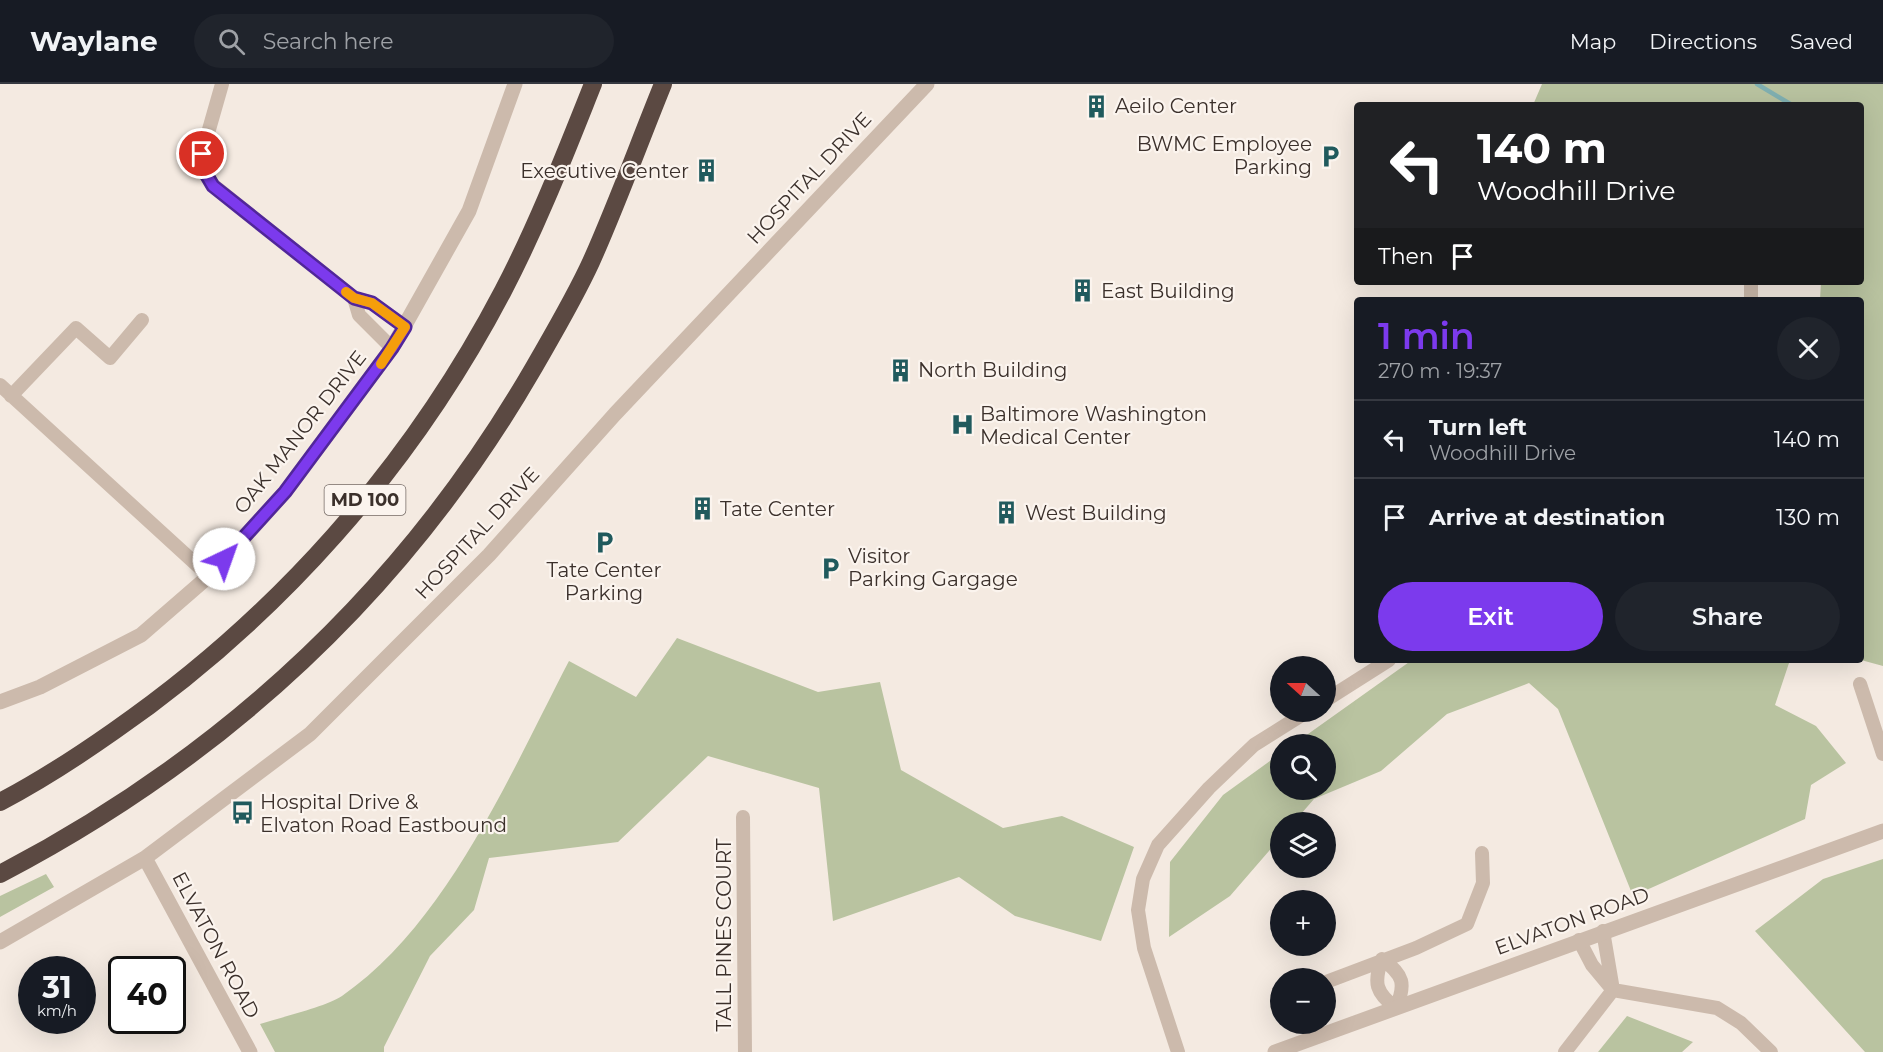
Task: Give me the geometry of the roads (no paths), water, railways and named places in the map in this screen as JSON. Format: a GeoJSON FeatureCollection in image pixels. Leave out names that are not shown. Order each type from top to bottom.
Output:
{"type":"FeatureCollection","features":[{"type":"Feature","properties":{"kind":"highway"},"geometry":{"type":"LineString","coordinates":[[448,387],[499,290],[524,233],[581,84]]}},
{"type":"Feature","properties":{"kind":"highway","name":"MD 100"},"geometry":{"type":"LineString","coordinates":[[0,802],[81,754],[148,708],[217,653],[277,597],[335,536],[392,467],[448,387],[503,292],[531,235],[593,84]]}},
{"type":"Feature","properties":{"kind":"highway","name":"MD 100"},"geometry":{"type":"LineString","coordinates":[[0,874],[61,842],[122,805],[194,753],[259,701],[323,643],[387,576],[445,504],[504,418],[561,321],[590,263],[663,84]]}},
{"type":"Feature","properties":{"kind":"highway"},"geometry":{"type":"LineString","coordinates":[[616,202],[672,84]]}},
{"type":"Feature","properties":{"kind":"street"},"geometry":{"type":"LineString","coordinates":[[222,84],[202,154],[206,174],[213,186],[354,298],[372,303],[405,327]]}},
{"type":"Feature","properties":{"kind":"street","name":"OAK MANOR DRIVE"},"geometry":{"type":"LineString","coordinates":[[0,702],[40,687],[141,635],[209,576],[285,492],[392,348],[405,327],[469,211],[515,84]]}},
{"type":"Feature","properties":{"kind":"street","name":"HOSPITAL DRIVE"},"geometry":{"type":"LineString","coordinates":[[0,942],[145,858],[310,734],[489,555],[615,414],[927,84]]}},
{"type":"Feature","properties":{"kind":"street"},"geometry":{"type":"LineString","coordinates":[[354,298],[359,315],[392,348]]}},
{"type":"Feature","properties":{"kind":"street"},"geometry":{"type":"LineString","coordinates":[[11,396],[76,328],[110,357],[142,320]]}},
{"type":"Feature","properties":{"kind":"street"},"geometry":{"type":"LineString","coordinates":[[0,385],[209,576]]}},
{"type":"Feature","properties":{"kind":"street"},"geometry":{"type":"LineString","coordinates":[[1336,694],[1384,663]]}},
{"type":"Feature","properties":{"kind":"street"},"geometry":{"type":"LineString","coordinates":[[1860,684],[1883,754]]}},
{"type":"Feature","properties":{"kind":"street"},"geometry":{"type":"LineString","coordinates":[[1178,1052],[1144,948],[1138,910],[1143,879],[1158,845],[1209,788],[1254,745],[1291,722]]}},
{"type":"Feature","properties":{"kind":"street","name":"TALL PINES COURT"},"geometry":{"type":"LineString","coordinates":[[743,817],[745,1052]]}},
{"type":"Feature","properties":{"kind":"street","name":"ELVATON ROAD"},"geometry":{"type":"LineString","coordinates":[[1275,1052],[1883,831]]}},
{"type":"Feature","properties":{"kind":"street"},"geometry":{"type":"LineString","coordinates":[[1336,978],[1416,948],[1467,924],[1483,883],[1482,853]]}},
{"type":"Feature","properties":{"kind":"street","name":"ELVATON ROAD"},"geometry":{"type":"LineString","coordinates":[[145,858],[250,1052]]}},
{"type":"Feature","properties":{"kind":"street"},"geometry":{"type":"LineString","coordinates":[[1565,1052],[1613,990],[1603,931]]}},
{"type":"Feature","properties":{"kind":"street"},"geometry":{"type":"LineString","coordinates":[[1579,940],[1592,965],[1613,990],[1717,1008],[1741,1023],[1771,1052]]}},
{"type":"Feature","properties":{"kind":"street"},"geometry":{"type":"LineString","coordinates":[[1382,959],[1397,970],[1403,989],[1396,1008],[1381,997],[1376,976],[1382,959]]}},
{"type":"Feature","properties":{"kind":"waterway"},"geometry":{"type":"LineString","coordinates":[[1757,84],[1787,102]]}},
{"type":"Feature","properties":{"kind":"place","name":"Aeilo Center"},"geometry":{"type":"Point","coordinates":[1097,106]}},
{"type":"Feature","properties":{"kind":"place","name":"BWMC Employee Parking"},"geometry":{"type":"Point","coordinates":[1330,156]}},
{"type":"Feature","properties":{"kind":"place","name":"Executive Center"},"geometry":{"type":"Point","coordinates":[707,171]}},
{"type":"Feature","properties":{"kind":"place","name":"East Building"},"geometry":{"type":"Point","coordinates":[1083,291]}},
{"type":"Feature","properties":{"kind":"place","name":"North Building"},"geometry":{"type":"Point","coordinates":[900,370]}},
{"type":"Feature","properties":{"kind":"place","name":"Baltimore Washington Medical Center"},"geometry":{"type":"Point","coordinates":[962,425]}},
{"type":"Feature","properties":{"kind":"place","name":"Tate Center"},"geometry":{"type":"Point","coordinates":[702,509]}},
{"type":"Feature","properties":{"kind":"place","name":"West Building"},"geometry":{"type":"Point","coordinates":[1007,513]}},
{"type":"Feature","properties":{"kind":"place","name":"Tate Center Parking"},"geometry":{"type":"Point","coordinates":[604,543]}},
{"type":"Feature","properties":{"kind":"place","name":"Visitor Parking Gargage"},"geometry":{"type":"Point","coordinates":[830,568]}},
{"type":"Feature","properties":{"kind":"place","name":"Hospital Drive & Elvaton Road Eastbound"},"geometry":{"type":"Point","coordinates":[242,813]}}]}
